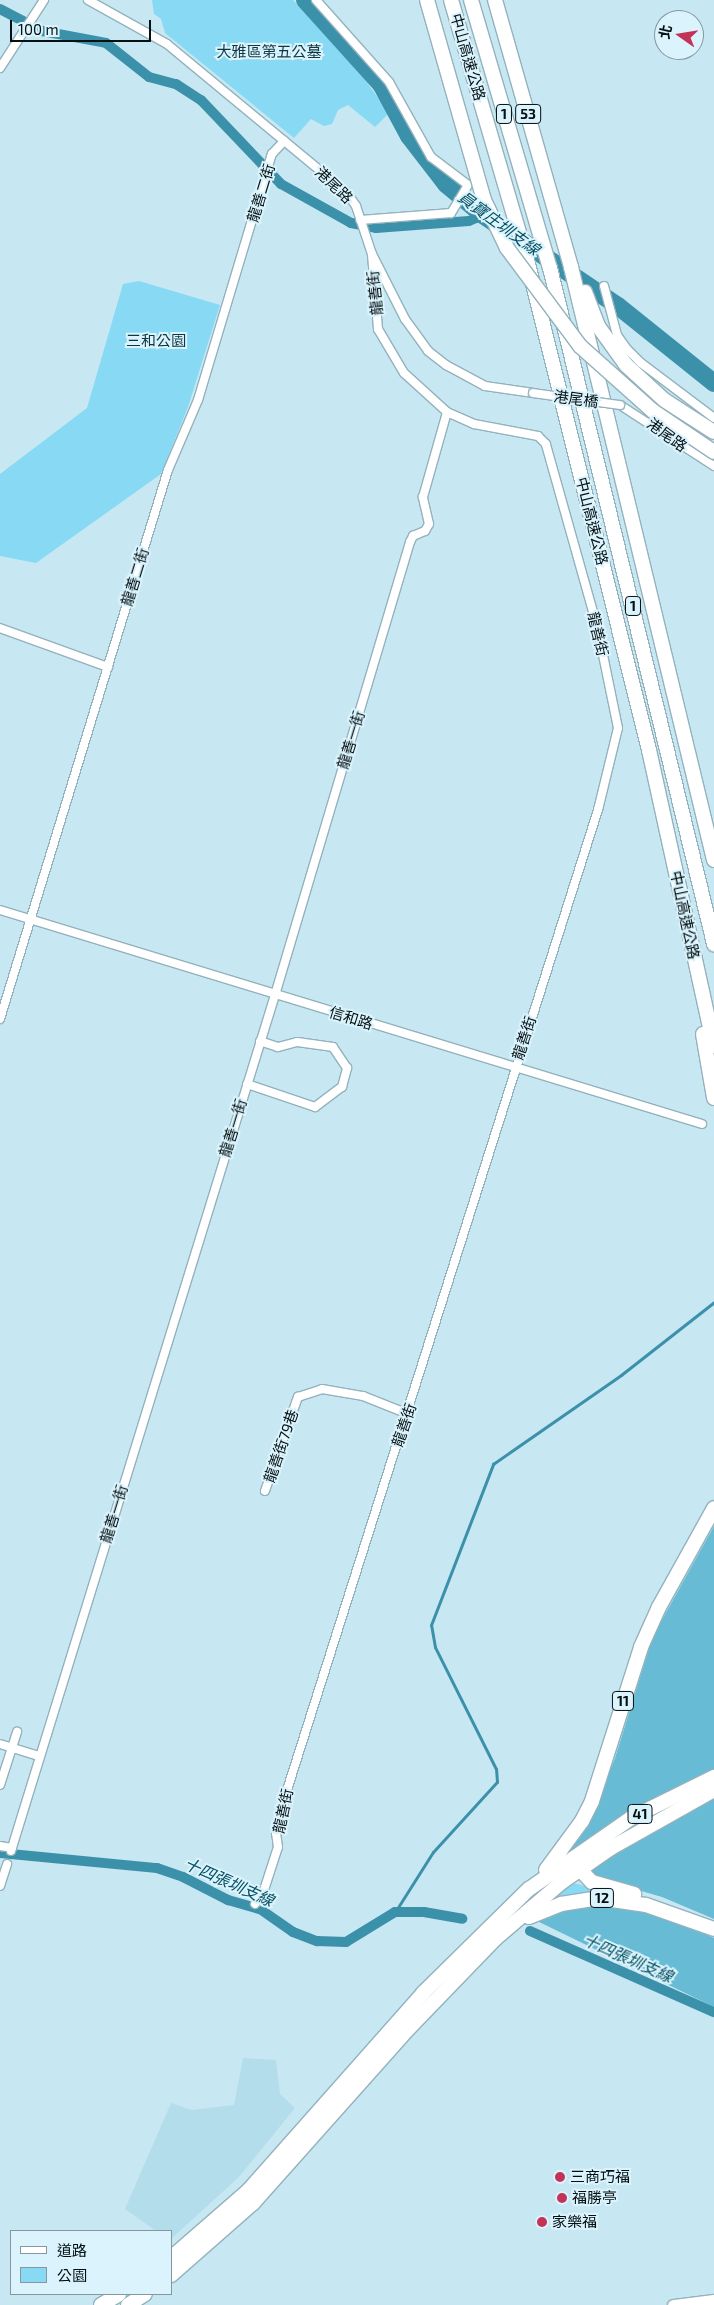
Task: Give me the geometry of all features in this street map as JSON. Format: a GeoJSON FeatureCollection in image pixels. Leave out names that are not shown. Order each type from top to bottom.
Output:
{"type":"FeatureCollection","features":[{"type":"Feature","properties":{"kind":"highway"},"geometry":{"type":"LineString","coordinates":[[428,0],[484,200],[507,248],[580,346],[653,411],[714,452]]}},
{"type":"Feature","properties":{"kind":"highway","name":"中山高速公路"},"geometry":{"type":"LineString","coordinates":[[451,0],[526,256],[649,750],[714,1046]]}},
{"type":"Feature","properties":{"kind":"highway","name":"中山高速公路"},"geometry":{"type":"LineString","coordinates":[[470,0],[550,268],[714,944]]}},
{"type":"Feature","properties":{"kind":"highway","name":"53"},"geometry":{"type":"LineString","coordinates":[[495,0],[559,229],[573,266],[584,325],[639,540],[714,860]]}},
{"type":"Feature","properties":{"kind":"highway"},"geometry":{"type":"LineString","coordinates":[[573,266],[589,306],[606,338],[643,383],[714,432]]}},
{"type":"Feature","properties":{"kind":"highway"},"geometry":{"type":"LineString","coordinates":[[675,868],[714,1098]]}},
{"type":"Feature","properties":{"kind":"highway","name":"11"},"geometry":{"type":"LineString","coordinates":[[529,1889],[564,1848],[585,1814],[603,1772],[641,1647],[658,1607],[714,1508]]}},
{"type":"Feature","properties":{"kind":"highway","name":"41"},"geometry":{"type":"LineString","coordinates":[[570,1858],[631,1818],[714,1777]]}},
{"type":"Feature","properties":{"kind":"highway"},"geometry":{"type":"LineString","coordinates":[[172,2274],[253,2204],[410,2028],[495,1939],[579,1870],[611,1848],[714,1790]]}},
{"type":"Feature","properties":{"kind":"highway"},"geometry":{"type":"LineString","coordinates":[[172,2257],[249,2190],[423,1993],[529,1889],[570,1858],[592,1882],[672,1904],[714,1928]]}},
{"type":"Feature","properties":{"kind":"highway","name":"12"},"geometry":{"type":"LineString","coordinates":[[495,1939],[547,1908],[598,1898],[646,1905],[714,1928]]}},
{"type":"Feature","properties":{"kind":"highway"},"geometry":{"type":"LineString","coordinates":[[101,2305],[117,2295]]}},
{"type":"Feature","properties":{"kind":"highway"},"geometry":{"type":"LineString","coordinates":[[128,2305],[144,2295]]}},
{"type":"Feature","properties":{"kind":"main road"},"geometry":{"type":"LineString","coordinates":[[673,2305],[714,2300]]}},
{"type":"Feature","properties":{"kind":"street"},"geometry":{"type":"LineString","coordinates":[[0,68],[44,0]]}},
{"type":"Feature","properties":{"kind":"street","name":"港尾路"},"geometry":{"type":"LineString","coordinates":[[88,0],[167,44],[342,188],[356,206],[372,254],[405,319],[428,351],[446,365],[485,386],[533,394]]}},
{"type":"Feature","properties":{"kind":"street"},"geometry":{"type":"LineString","coordinates":[[316,0],[389,82],[432,157],[468,185],[451,213],[362,224]]}},
{"type":"Feature","properties":{"kind":"street","name":"龍善二街"},"geometry":{"type":"LineString","coordinates":[[0,1019],[168,470],[198,400],[272,154],[284,141]]}},
{"type":"Feature","properties":{"kind":"street","name":"龍善街"},"geometry":{"type":"LineString","coordinates":[[254,1904],[264,1890],[278,1847],[276,1833],[288,1787],[408,1414],[515,1068],[598,810],[618,728],[597,626],[546,444],[538,436],[474,424],[447,412],[404,373],[378,329],[372,254]]}},
{"type":"Feature","properties":{"kind":"street"},"geometry":{"type":"LineString","coordinates":[[604,286],[615,326],[626,348],[641,364],[714,418]]}},
{"type":"Feature","properties":{"kind":"street","name":"港尾橋"},"geometry":{"type":"LineString","coordinates":[[533,394],[620,405]]}},
{"type":"Feature","properties":{"kind":"street","name":"港尾路"},"geometry":{"type":"LineString","coordinates":[[620,405],[714,466]]}},
{"type":"Feature","properties":{"kind":"street","name":"龍善一街"},"geometry":{"type":"LineString","coordinates":[[0,1846],[12,1849],[247,1084],[410,542],[413,536],[425,531],[429,524],[423,497],[447,412]]}},
{"type":"Feature","properties":{"kind":"street"},"geometry":{"type":"LineString","coordinates":[[0,628],[108,667]]}},
{"type":"Feature","properties":{"kind":"street","name":"信和路"},"geometry":{"type":"LineString","coordinates":[[0,910],[702,1124]]}},
{"type":"Feature","properties":{"kind":"street"},"geometry":{"type":"LineString","coordinates":[[247,1084],[315,1107],[342,1087],[347,1068],[333,1047],[297,1042],[278,1047],[260,1041]]}},
{"type":"Feature","properties":{"kind":"street","name":"龍善街79巷"},"geometry":{"type":"LineString","coordinates":[[265,1491],[298,1397],[322,1388],[363,1396],[408,1414]]}},
{"type":"Feature","properties":{"kind":"street"},"geometry":{"type":"LineString","coordinates":[[0,1785],[17,1732]]}},
{"type":"Feature","properties":{"kind":"street"},"geometry":{"type":"LineString","coordinates":[[0,1744],[39,1756]]}},
{"type":"Feature","properties":{"kind":"street"},"geometry":{"type":"LineString","coordinates":[[0,1886],[7,1864]]}},
{"type":"Feature","properties":{"kind":"shaded area"},"geometry":{"type":"Polygon","coordinates":[[[714,1526],[714,1769],[646,1802],[571,1852],[569,1849],[590,1822],[615,1758],[653,1636],[714,1526]]]}},
{"type":"Feature","properties":{"kind":"shaded area"},"geometry":{"type":"Polygon","coordinates":[[[714,1795],[714,1919],[662,1897],[596,1878],[588,1869],[714,1795]]]}},
{"type":"Feature","properties":{"kind":"shaded area"},"geometry":{"type":"Polygon","coordinates":[[[613,1902],[658,1913],[714,1938],[714,2007],[535,1920],[554,1911],[613,1902]]]}},
{"type":"Feature","properties":{"kind":"shaded area"},"geometry":{"type":"Polygon","coordinates":[[[243,2058],[276,2060],[280,2094],[295,2108],[239,2177],[172,2238],[172,2230],[155,2230],[125,2209],[171,2103],[192,2110],[234,2105],[243,2058]]]}},
{"type":"Feature","properties":{"kind":"green space","name":"大雅區第五公墓"},"geometry":{"type":"Polygon","coordinates":[[[152,0],[293,0],[345,52],[389,113],[375,127],[348,105],[338,110],[332,124],[324,126],[311,119],[294,138],[165,33],[161,19],[154,14],[152,0]]]}},
{"type":"Feature","properties":{"kind":"green space","name":"三和公園"},"geometry":{"type":"Polygon","coordinates":[[[139,281],[220,305],[188,407],[161,474],[36,563],[0,556],[0,474],[87,408],[123,284],[139,281]]]}},
{"type":"Feature","properties":{"kind":"green space"},"geometry":{"type":"Polygon","coordinates":[[[572,1884],[604,1892],[556,1901],[552,1896],[572,1884]]]}},
{"type":"Feature","properties":{"kind":"waterway","name":"員寶庄圳支線"},"geometry":{"type":"LineString","coordinates":[[305,0],[381,84],[409,136],[446,184],[483,215],[618,306],[714,383]]}},
{"type":"Feature","properties":{"kind":"waterway"},"geometry":{"type":"LineString","coordinates":[[0,9],[42,31],[106,43],[149,77],[176,84],[201,100],[281,184],[351,223],[376,228],[469,221],[483,215]]}},
{"type":"Feature","properties":{"kind":"waterway"},"geometry":{"type":"LineString","coordinates":[[395,1912],[433,1852],[497,1782],[496,1769],[435,1647],[431,1625],[493,1464],[621,1375],[714,1302]]}},
{"type":"Feature","properties":{"kind":"waterway","name":"十四張圳支線"},"geometry":{"type":"LineString","coordinates":[[0,1853],[157,1868],[183,1877],[228,1900],[260,1909],[293,1932],[317,1941],[346,1942],[395,1912],[424,1912],[462,1919]]}},
{"type":"Feature","properties":{"kind":"waterway","name":"十四張圳支線"},"geometry":{"type":"LineString","coordinates":[[530,1931],[714,2012]]}},
{"type":"Feature","properties":{"kind":"place","name":"三商巧福"},"geometry":{"type":"Point","coordinates":[560,2177]}},
{"type":"Feature","properties":{"kind":"place","name":"福勝亭"},"geometry":{"type":"Point","coordinates":[562,2198]}},
{"type":"Feature","properties":{"kind":"place","name":"家樂福"},"geometry":{"type":"Point","coordinates":[542,2222]}}]}
